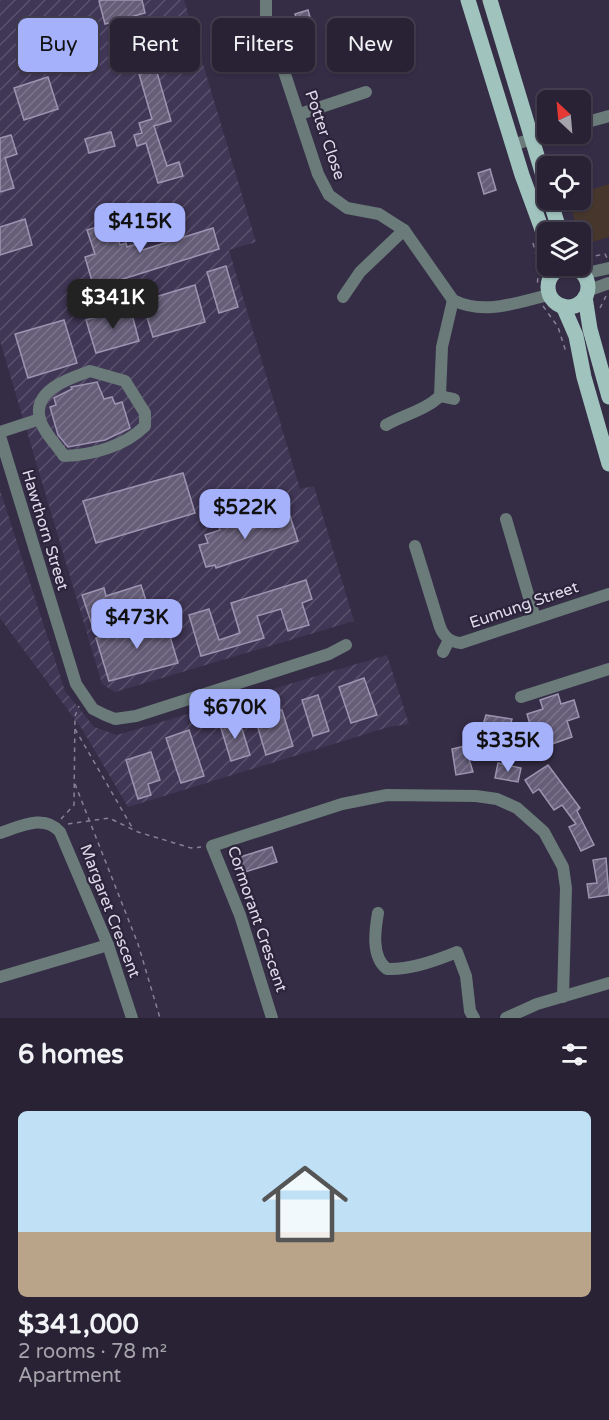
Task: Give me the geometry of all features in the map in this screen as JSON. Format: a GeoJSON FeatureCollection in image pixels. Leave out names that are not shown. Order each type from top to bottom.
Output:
{"type":"FeatureCollection","features":[{"type":"Feature","properties":{"kind":"main road"},"geometry":{"type":"LineString","coordinates":[[468,0],[512,145],[539,222]]}},
{"type":"Feature","properties":{"kind":"main road"},"geometry":{"type":"LineString","coordinates":[[490,0],[537,158]]}},
{"type":"Feature","properties":{"kind":"main road"},"geometry":{"type":"LineString","coordinates":[[550,276],[549,295],[563,306],[576,336],[584,377],[609,464]]}},
{"type":"Feature","properties":{"kind":"main road"},"geometry":{"type":"LineString","coordinates":[[580,276],[586,294],[590,329],[609,397]]}},
{"type":"Feature","properties":{"kind":"main road"},"geometry":{"type":"LineString","coordinates":[[563,306],[575,305],[586,294]]}},
{"type":"Feature","properties":{"kind":"street","name":"Potter Close"},"geometry":{"type":"LineString","coordinates":[[266,0],[266,17],[318,174],[329,195],[347,208],[379,214],[404,230],[453,300]]}},
{"type":"Feature","properties":{"kind":"street"},"geometry":{"type":"LineString","coordinates":[[300,114],[366,92]]}},
{"type":"Feature","properties":{"kind":"street"},"geometry":{"type":"LineString","coordinates":[[591,121],[609,116]]}},
{"type":"Feature","properties":{"kind":"street"},"geometry":{"type":"LineString","coordinates":[[512,145],[537,137]]}},
{"type":"Feature","properties":{"kind":"street"},"geometry":{"type":"LineString","coordinates":[[343,297],[360,272],[404,230]]}},
{"type":"Feature","properties":{"kind":"street"},"geometry":{"type":"LineString","coordinates":[[591,267],[608,264]]}},
{"type":"Feature","properties":{"kind":"street"},"geometry":{"type":"LineString","coordinates":[[586,294],[609,283]]}},
{"type":"Feature","properties":{"kind":"street"},"geometry":{"type":"LineString","coordinates":[[440,396],[442,347],[453,300],[478,309],[493,308],[549,295]]}},
{"type":"Feature","properties":{"kind":"street"},"geometry":{"type":"LineString","coordinates":[[90,371],[125,381],[145,413],[145,426],[134,437],[111,446],[81,455],[64,456],[40,419],[41,402],[51,389],[62,381],[90,371]]}},
{"type":"Feature","properties":{"kind":"street"},"geometry":{"type":"LineString","coordinates":[[386,425],[404,414],[425,407],[440,396],[454,399]]}},
{"type":"Feature","properties":{"kind":"street"},"geometry":{"type":"LineString","coordinates":[[0,434],[40,419]]}},
{"type":"Feature","properties":{"kind":"street","name":"Hawthorn Street"},"geometry":{"type":"LineString","coordinates":[[0,434],[70,671],[93,709],[115,719],[135,716],[329,654],[346,645]]}},
{"type":"Feature","properties":{"kind":"street"},"geometry":{"type":"LineString","coordinates":[[506,519],[535,618]]}},
{"type":"Feature","properties":{"kind":"street"},"geometry":{"type":"LineString","coordinates":[[415,546],[440,627],[449,640],[443,652]]}},
{"type":"Feature","properties":{"kind":"street","name":"Eumung Street"},"geometry":{"type":"LineString","coordinates":[[449,640],[461,643],[468,641],[609,594]]}},
{"type":"Feature","properties":{"kind":"street"},"geometry":{"type":"LineString","coordinates":[[521,697],[609,669]]}},
{"type":"Feature","properties":{"kind":"street","name":"Cormorant Crescent"},"geometry":{"type":"LineString","coordinates":[[272,1018],[240,915],[212,846],[342,804],[387,795],[476,796],[497,799],[517,807],[544,832],[563,867],[566,888],[563,997]]}},
{"type":"Feature","properties":{"kind":"street"},"geometry":{"type":"LineString","coordinates":[[0,832],[35,822],[52,825]]}},
{"type":"Feature","properties":{"kind":"street","name":"Margaret Crescent"},"geometry":{"type":"LineString","coordinates":[[52,825],[65,840],[108,945],[132,1018]]}},
{"type":"Feature","properties":{"kind":"street"},"geometry":{"type":"LineString","coordinates":[[378,913],[375,934],[382,965],[387,969],[401,968],[432,962],[457,952],[466,976],[470,1011],[474,1018]]}},
{"type":"Feature","properties":{"kind":"street"},"geometry":{"type":"LineString","coordinates":[[0,977],[108,945]]}},
{"type":"Feature","properties":{"kind":"street"},"geometry":{"type":"LineString","coordinates":[[506,1018],[519,1010],[609,983]]}},
{"type":"Feature","properties":{"kind":"path"},"geometry":{"type":"LineString","coordinates":[[591,257],[605,254],[608,264]]}},
{"type":"Feature","properties":{"kind":"path"},"geometry":{"type":"LineString","coordinates":[[52,825],[74,805],[75,716],[84,697]]}},
{"type":"Feature","properties":{"kind":"path"},"geometry":{"type":"LineString","coordinates":[[75,728],[134,830]]}},
{"type":"Feature","properties":{"kind":"path"},"geometry":{"type":"LineString","coordinates":[[75,784],[87,821],[138,944],[160,1018]]}},
{"type":"Feature","properties":{"kind":"path"},"geometry":{"type":"LineString","coordinates":[[52,825],[109,818],[134,830],[191,848],[212,846]]}},
{"type":"Feature","properties":{"kind":"shaded area"},"geometry":{"type":"Polygon","coordinates":[[[0,0],[184,0],[189,18],[110,18],[110,72],[200,72],[200,54],[256,242],[229,250],[300,489],[314,486],[354,621],[115,692],[102,684],[0,341],[0,0]]]}},
{"type":"Feature","properties":{"kind":"shaded area"},"geometry":{"type":"Polygon","coordinates":[[[609,184],[609,237],[591,242],[591,222],[575,222],[572,210],[591,210],[591,190],[609,184]]]}},
{"type":"Feature","properties":{"kind":"shaded area"},"geometry":{"type":"Polygon","coordinates":[[[0,490],[65,691],[94,727],[117,735],[387,655],[409,724],[389,727],[128,807],[82,729],[0,618],[0,490]]]}},
{"type":"Feature","properties":{"kind":"building"},"geometry":{"type":"Polygon","coordinates":[[[142,0],[145,13],[127,18],[110,18],[110,23],[105,24],[99,1],[142,0]]]}},
{"type":"Feature","properties":{"kind":"building"},"geometry":{"type":"Polygon","coordinates":[[[308,10],[310,18],[296,18],[295,14],[308,10]]]}},
{"type":"Feature","properties":{"kind":"building"},"geometry":{"type":"Polygon","coordinates":[[[157,72],[171,121],[154,126],[167,166],[179,162],[183,176],[158,183],[146,143],[137,146],[134,135],[142,133],[139,123],[152,119],[139,74],[157,72]]]}},
{"type":"Feature","properties":{"kind":"building"},"geometry":{"type":"Polygon","coordinates":[[[48,77],[58,109],[24,120],[14,88],[48,77]]]}},
{"type":"Feature","properties":{"kind":"building"},"geometry":{"type":"Polygon","coordinates":[[[111,132],[115,146],[89,153],[85,139],[111,132]]]}},
{"type":"Feature","properties":{"kind":"building"},"geometry":{"type":"Polygon","coordinates":[[[11,135],[17,154],[5,158],[14,188],[0,192],[0,138],[11,135]]]}},
{"type":"Feature","properties":{"kind":"building"},"geometry":{"type":"Polygon","coordinates":[[[490,169],[496,190],[484,194],[478,173],[490,169]]]}},
{"type":"Feature","properties":{"kind":"building"},"geometry":{"type":"Polygon","coordinates":[[[25,219],[32,245],[0,255],[0,227],[25,219]]]}},
{"type":"Feature","properties":{"kind":"building"},"geometry":{"type":"Polygon","coordinates":[[[113,222],[120,245],[126,243],[127,247],[137,244],[139,251],[213,228],[219,249],[94,288],[85,257],[95,254],[87,230],[113,222]]]}},
{"type":"Feature","properties":{"kind":"building"},"geometry":{"type":"Polygon","coordinates":[[[226,266],[238,307],[219,313],[207,272],[226,266]]]}},
{"type":"Feature","properties":{"kind":"building"},"geometry":{"type":"Polygon","coordinates":[[[195,285],[205,322],[153,337],[142,301],[195,285]]]}},
{"type":"Feature","properties":{"kind":"building"},"geometry":{"type":"Polygon","coordinates":[[[130,307],[139,341],[96,353],[86,320],[130,307]]]}},
{"type":"Feature","properties":{"kind":"building"},"geometry":{"type":"Polygon","coordinates":[[[64,320],[77,363],[28,378],[15,334],[64,320]]]}},
{"type":"Feature","properties":{"kind":"building"},"geometry":{"type":"Polygon","coordinates":[[[97,382],[104,399],[112,397],[115,404],[122,402],[130,428],[105,440],[68,447],[58,435],[50,407],[56,405],[54,398],[72,389],[71,387],[97,382]]]}},
{"type":"Feature","properties":{"kind":"building"},"geometry":{"type":"Polygon","coordinates":[[[183,473],[195,513],[96,543],[83,501],[183,473]]]}},
{"type":"Feature","properties":{"kind":"building"},"geometry":{"type":"Polygon","coordinates":[[[244,513],[249,530],[290,516],[298,541],[216,568],[215,565],[206,567],[199,545],[208,543],[205,535],[220,530],[217,522],[244,513]]]}},
{"type":"Feature","properties":{"kind":"building"},"geometry":{"type":"Polygon","coordinates":[[[306,580],[312,599],[302,603],[309,625],[288,631],[281,609],[257,616],[264,638],[201,656],[189,615],[209,609],[219,640],[240,633],[231,603],[306,580]]]}},
{"type":"Feature","properties":{"kind":"building"},"geometry":{"type":"Polygon","coordinates":[[[141,585],[148,607],[92,625],[82,595],[104,588],[106,596],[141,585]]]}},
{"type":"Feature","properties":{"kind":"building"},"geometry":{"type":"Polygon","coordinates":[[[165,620],[178,663],[109,681],[96,638],[165,620]]]}},
{"type":"Feature","properties":{"kind":"building"},"geometry":{"type":"Polygon","coordinates":[[[364,678],[377,715],[351,723],[339,687],[364,678]]]}},
{"type":"Feature","properties":{"kind":"building"},"geometry":{"type":"Polygon","coordinates":[[[558,694],[561,704],[574,700],[579,717],[567,721],[572,737],[552,744],[547,730],[533,735],[527,714],[543,709],[540,700],[558,694]]]}},
{"type":"Feature","properties":{"kind":"building"},"geometry":{"type":"Polygon","coordinates":[[[318,695],[329,731],[313,736],[302,700],[318,695]]]}},
{"type":"Feature","properties":{"kind":"building"},"geometry":{"type":"Polygon","coordinates":[[[282,710],[293,746],[266,755],[255,718],[282,710]]]}},
{"type":"Feature","properties":{"kind":"building"},"geometry":{"type":"Polygon","coordinates":[[[486,715],[512,719],[507,735],[482,728],[486,715]]]}},
{"type":"Feature","properties":{"kind":"building"},"geometry":{"type":"Polygon","coordinates":[[[239,719],[250,755],[231,761],[220,725],[239,719]]]}},
{"type":"Feature","properties":{"kind":"building"},"geometry":{"type":"Polygon","coordinates":[[[189,730],[204,776],[181,783],[166,738],[189,730]]]}},
{"type":"Feature","properties":{"kind":"building"},"geometry":{"type":"Polygon","coordinates":[[[465,746],[473,772],[456,775],[452,749],[465,746]]]}},
{"type":"Feature","properties":{"kind":"building"},"geometry":{"type":"Polygon","coordinates":[[[151,752],[160,780],[148,784],[151,795],[138,799],[126,760],[151,752]]]}},
{"type":"Feature","properties":{"kind":"building"},"geometry":{"type":"Polygon","coordinates":[[[498,763],[521,768],[518,782],[495,778],[498,763]]]}},
{"type":"Feature","properties":{"kind":"building"},"geometry":{"type":"Polygon","coordinates":[[[548,765],[580,808],[577,811],[594,845],[581,851],[569,827],[576,824],[562,805],[554,810],[539,789],[533,793],[525,780],[548,765]]]}},
{"type":"Feature","properties":{"kind":"building"},"geometry":{"type":"Polygon","coordinates":[[[272,847],[277,862],[245,872],[240,857],[272,847]]]}},
{"type":"Feature","properties":{"kind":"building"},"geometry":{"type":"Polygon","coordinates":[[[606,858],[609,895],[589,898],[587,884],[597,883],[593,860],[606,858]]]}}]}
